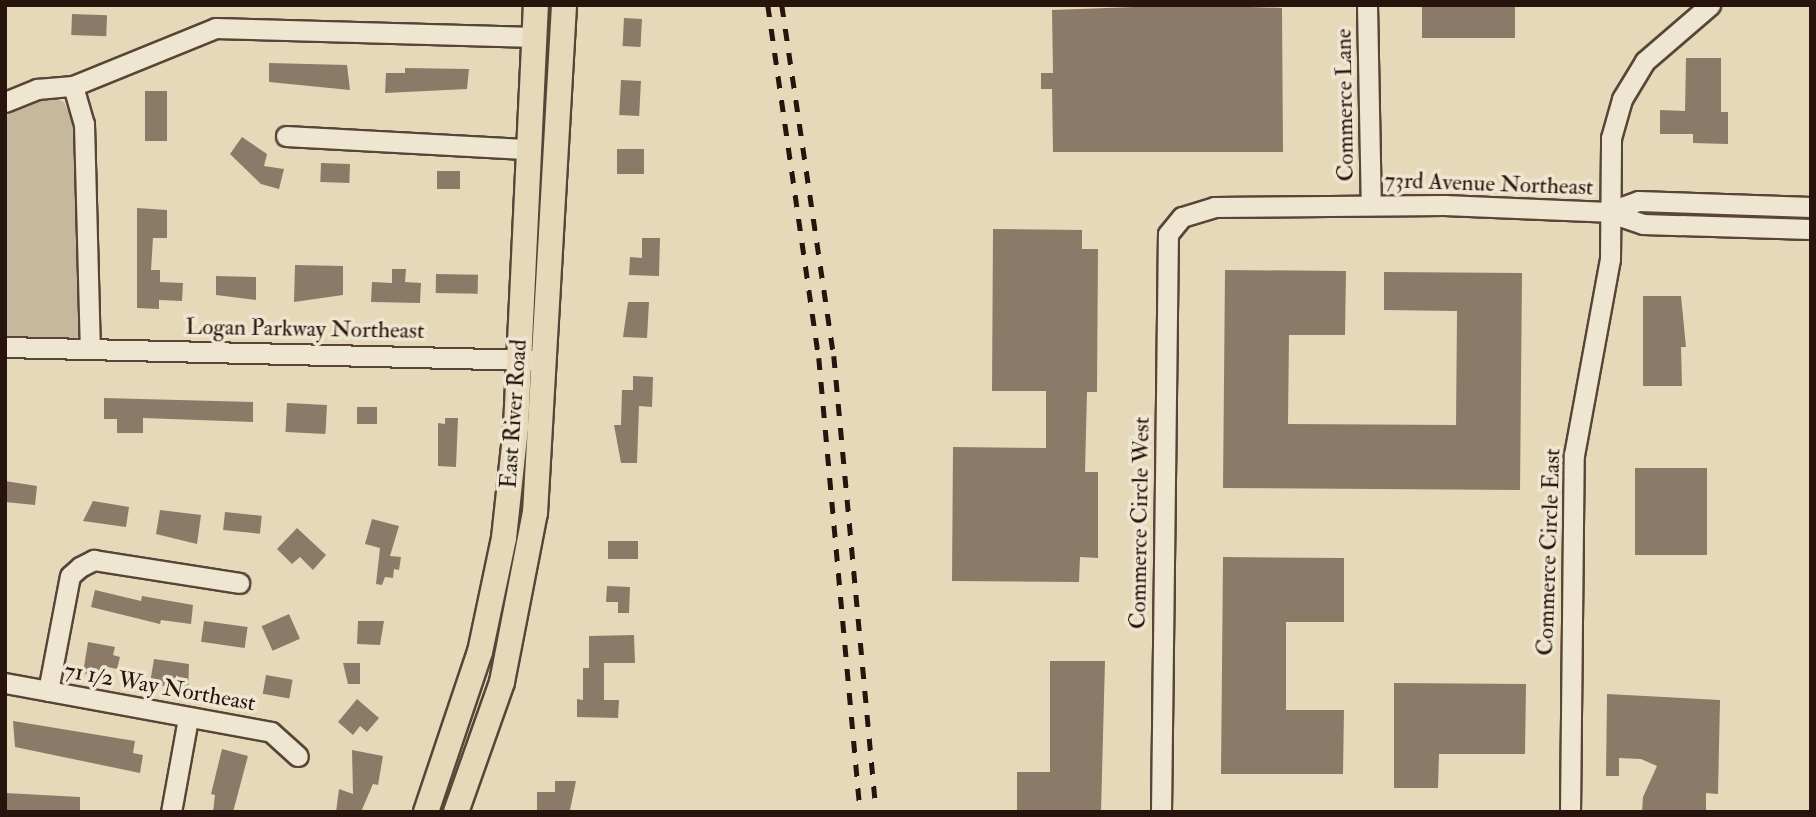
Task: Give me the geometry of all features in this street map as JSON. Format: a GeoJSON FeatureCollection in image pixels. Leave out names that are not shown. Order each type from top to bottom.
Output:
{"type":"FeatureCollection","features":[{"type":"Feature","properties":{"kind":"main road","name":"East River Road"},"geometry":{"type":"LineString","coordinates":[[426,812],[488,625],[510,486],[536,5]]}},
{"type":"Feature","properties":{"kind":"main road","name":"East River Road"},"geometry":{"type":"LineString","coordinates":[[456,812],[485,738],[517,620],[535,513],[547,360],[564,5]]}},
{"type":"Feature","properties":{"kind":"street","name":"Commerce Lane"},"geometry":{"type":"LineString","coordinates":[[1367,5],[1371,205]]}},
{"type":"Feature","properties":{"kind":"street","name":"Commerce Circle East"},"geometry":{"type":"LineString","coordinates":[[1570,812],[1574,456],[1610,259],[1608,212],[1611,138],[1622,99],[1645,61],[1710,5]]}},
{"type":"Feature","properties":{"kind":"street"},"geometry":{"type":"LineString","coordinates":[[275,26],[534,37]]}},
{"type":"Feature","properties":{"kind":"street"},"geometry":{"type":"LineString","coordinates":[[5,103],[37,89],[73,86],[216,29],[534,37]]}},
{"type":"Feature","properties":{"kind":"street"},"geometry":{"type":"LineString","coordinates":[[73,86],[84,124],[90,349]]}},
{"type":"Feature","properties":{"kind":"street"},"geometry":{"type":"LineString","coordinates":[[286,136],[528,149]]}},
{"type":"Feature","properties":{"kind":"street","name":"73rd Avenue Northeast"},"geometry":{"type":"LineString","coordinates":[[1608,212],[1638,201],[1811,206]]}},
{"type":"Feature","properties":{"kind":"street","name":"73rd Avenue Northeast"},"geometry":{"type":"LineString","coordinates":[[1168,234],[1182,217],[1214,207],[1371,205],[1608,212],[1643,225],[1811,229]]}},
{"type":"Feature","properties":{"kind":"street","name":"Commerce Circle West"},"geometry":{"type":"LineString","coordinates":[[1161,812],[1168,234]]}},
{"type":"Feature","properties":{"kind":"street","name":"Logan Parkway Northeast"},"geometry":{"type":"LineString","coordinates":[[5,347],[547,360]]}},
{"type":"Feature","properties":{"kind":"street"},"geometry":{"type":"LineString","coordinates":[[48,691],[70,576],[80,567],[94,560],[239,583]]}},
{"type":"Feature","properties":{"kind":"street","name":"71 1/2 Way Northeast"},"geometry":{"type":"LineString","coordinates":[[5,683],[271,732],[298,756]]}},
{"type":"Feature","properties":{"kind":"street"},"geometry":{"type":"LineString","coordinates":[[171,812],[188,718]]}},
{"type":"Feature","properties":{"kind":"shaded area"},"geometry":{"type":"Polygon","coordinates":[[[51,97],[64,102],[78,132],[83,330],[75,340],[5,339],[5,116],[51,97]]]}},
{"type":"Feature","properties":{"kind":"building"},"geometry":{"type":"Polygon","coordinates":[[[1190,5],[1282,8],[1283,152],[1053,152],[1052,89],[1041,89],[1041,73],[1053,73],[1052,10],[1190,5]]]}},
{"type":"Feature","properties":{"kind":"building"},"geometry":{"type":"Polygon","coordinates":[[[1422,5],[1515,5],[1515,38],[1422,38],[1422,5]]]}},
{"type":"Feature","properties":{"kind":"building"},"geometry":{"type":"Polygon","coordinates":[[[72,14],[107,15],[106,36],[71,35],[72,14]]]}},
{"type":"Feature","properties":{"kind":"building"},"geometry":{"type":"Polygon","coordinates":[[[624,18],[642,19],[641,47],[623,46],[624,18]]]}},
{"type":"Feature","properties":{"kind":"building"},"geometry":{"type":"Polygon","coordinates":[[[1686,58],[1721,58],[1721,112],[1728,112],[1728,144],[1693,143],[1693,134],[1660,134],[1660,110],[1685,111],[1686,58]]]}},
{"type":"Feature","properties":{"kind":"building"},"geometry":{"type":"Polygon","coordinates":[[[269,63],[347,65],[350,90],[269,82],[269,63]]]}},
{"type":"Feature","properties":{"kind":"building"},"geometry":{"type":"Polygon","coordinates":[[[405,68],[469,69],[467,89],[385,93],[386,73],[405,73],[405,68]]]}},
{"type":"Feature","properties":{"kind":"building"},"geometry":{"type":"Polygon","coordinates":[[[621,80],[641,81],[639,116],[619,115],[621,80]]]}},
{"type":"Feature","properties":{"kind":"building"},"geometry":{"type":"Polygon","coordinates":[[[145,91],[167,91],[167,141],[145,141],[145,91]]]}},
{"type":"Feature","properties":{"kind":"building"},"geometry":{"type":"Polygon","coordinates":[[[242,137],[267,154],[264,166],[284,169],[279,189],[261,184],[230,154],[242,137]]]}},
{"type":"Feature","properties":{"kind":"building"},"geometry":{"type":"Polygon","coordinates":[[[617,149],[644,149],[644,174],[617,174],[617,149]]]}},
{"type":"Feature","properties":{"kind":"building"},"geometry":{"type":"Polygon","coordinates":[[[321,163],[350,164],[349,183],[320,182],[321,163]]]}},
{"type":"Feature","properties":{"kind":"building"},"geometry":{"type":"Polygon","coordinates":[[[437,171],[460,171],[460,189],[437,189],[437,171]]]}},
{"type":"Feature","properties":{"kind":"building"},"geometry":{"type":"Polygon","coordinates":[[[137,208],[167,210],[167,238],[153,238],[151,270],[160,270],[160,282],[183,283],[182,301],[159,300],[159,309],[137,308],[137,208]]]}},
{"type":"Feature","properties":{"kind":"building"},"geometry":{"type":"Polygon","coordinates":[[[993,229],[1082,230],[1082,249],[1098,249],[1097,392],[1087,392],[1085,472],[1098,472],[1098,558],[1080,557],[1079,582],[952,581],[953,447],[1046,448],[1046,391],[992,391],[993,229]]]}},
{"type":"Feature","properties":{"kind":"building"},"geometry":{"type":"Polygon","coordinates":[[[642,238],[660,238],[659,276],[629,275],[630,257],[642,258],[642,238]]]}},
{"type":"Feature","properties":{"kind":"building"},"geometry":{"type":"Polygon","coordinates":[[[295,265],[343,266],[343,295],[294,302],[295,265]]]}},
{"type":"Feature","properties":{"kind":"building"},"geometry":{"type":"Polygon","coordinates":[[[392,269],[406,269],[405,282],[421,283],[420,303],[371,302],[372,282],[392,283],[392,269]]]}},
{"type":"Feature","properties":{"kind":"building"},"geometry":{"type":"Polygon","coordinates":[[[1225,270],[1346,271],[1345,335],[1289,335],[1288,424],[1456,425],[1457,311],[1384,310],[1384,272],[1522,273],[1520,490],[1223,488],[1225,270]]]}},
{"type":"Feature","properties":{"kind":"building"},"geometry":{"type":"Polygon","coordinates":[[[436,274],[478,275],[478,294],[436,293],[436,274]]]}},
{"type":"Feature","properties":{"kind":"building"},"geometry":{"type":"Polygon","coordinates":[[[216,276],[256,277],[256,300],[216,295],[216,276]]]}},
{"type":"Feature","properties":{"kind":"building"},"geometry":{"type":"Polygon","coordinates":[[[1643,296],[1681,296],[1686,347],[1681,347],[1682,386],[1643,386],[1643,296]]]}},
{"type":"Feature","properties":{"kind":"building"},"geometry":{"type":"Polygon","coordinates":[[[628,302],[649,302],[647,338],[623,337],[628,302]]]}},
{"type":"Feature","properties":{"kind":"building"},"geometry":{"type":"Polygon","coordinates":[[[633,376],[653,377],[652,407],[639,406],[637,463],[621,463],[614,425],[621,425],[622,390],[633,390],[633,376]]]}},
{"type":"Feature","properties":{"kind":"building"},"geometry":{"type":"Polygon","coordinates":[[[104,398],[253,402],[253,422],[143,418],[143,433],[117,433],[117,419],[104,419],[104,398]]]}},
{"type":"Feature","properties":{"kind":"building"},"geometry":{"type":"Polygon","coordinates":[[[287,403],[327,405],[325,434],[285,432],[287,403]]]}},
{"type":"Feature","properties":{"kind":"building"},"geometry":{"type":"Polygon","coordinates":[[[357,407],[377,407],[377,424],[357,424],[357,407]]]}},
{"type":"Feature","properties":{"kind":"building"},"geometry":{"type":"Polygon","coordinates":[[[445,418],[458,418],[456,467],[438,466],[438,423],[445,424],[445,418]]]}},
{"type":"Feature","properties":{"kind":"building"},"geometry":{"type":"Polygon","coordinates":[[[1635,468],[1707,468],[1707,555],[1635,555],[1635,468]]]}},
{"type":"Feature","properties":{"kind":"building"},"geometry":{"type":"Polygon","coordinates":[[[5,481],[37,486],[35,505],[5,502],[5,481]]]}},
{"type":"Feature","properties":{"kind":"building"},"geometry":{"type":"Polygon","coordinates":[[[93,501],[129,507],[126,527],[83,521],[93,501]]]}},
{"type":"Feature","properties":{"kind":"building"},"geometry":{"type":"Polygon","coordinates":[[[160,510],[201,515],[197,544],[156,534],[160,510]]]}},
{"type":"Feature","properties":{"kind":"building"},"geometry":{"type":"Polygon","coordinates":[[[225,512],[262,516],[260,534],[223,530],[225,512]]]}},
{"type":"Feature","properties":{"kind":"building"},"geometry":{"type":"Polygon","coordinates":[[[372,519],[399,526],[390,556],[401,557],[399,570],[394,569],[393,578],[385,577],[382,585],[376,584],[380,548],[365,544],[372,519]]]}},
{"type":"Feature","properties":{"kind":"building"},"geometry":{"type":"Polygon","coordinates":[[[297,528],[326,555],[313,570],[300,557],[292,564],[277,549],[297,528]]]}},
{"type":"Feature","properties":{"kind":"building"},"geometry":{"type":"Polygon","coordinates":[[[608,541],[638,541],[638,559],[608,559],[608,541]]]}},
{"type":"Feature","properties":{"kind":"building"},"geometry":{"type":"Polygon","coordinates":[[[1223,557],[1344,558],[1344,622],[1286,622],[1286,710],[1344,710],[1343,774],[1221,774],[1223,557]]]}},
{"type":"Feature","properties":{"kind":"building"},"geometry":{"type":"Polygon","coordinates":[[[607,586],[630,587],[629,613],[618,613],[618,602],[606,602],[607,586]]]}},
{"type":"Feature","properties":{"kind":"building"},"geometry":{"type":"Polygon","coordinates":[[[95,590],[141,601],[142,596],[193,605],[191,624],[161,620],[160,624],[91,607],[95,590]]]}},
{"type":"Feature","properties":{"kind":"building"},"geometry":{"type":"Polygon","coordinates":[[[289,614],[300,639],[273,651],[262,626],[289,614]]]}},
{"type":"Feature","properties":{"kind":"building"},"geometry":{"type":"Polygon","coordinates":[[[204,621],[248,627],[245,648],[201,642],[204,621]]]}},
{"type":"Feature","properties":{"kind":"building"},"geometry":{"type":"Polygon","coordinates":[[[358,621],[384,621],[380,645],[357,644],[358,621]]]}},
{"type":"Feature","properties":{"kind":"building"},"geometry":{"type":"Polygon","coordinates":[[[634,635],[635,663],[604,663],[604,700],[619,700],[618,718],[577,717],[577,699],[583,700],[583,668],[589,668],[589,636],[634,635]]]}},
{"type":"Feature","properties":{"kind":"building"},"geometry":{"type":"Polygon","coordinates":[[[88,642],[115,647],[113,655],[120,657],[117,669],[103,666],[102,677],[83,673],[88,642]]]}},
{"type":"Feature","properties":{"kind":"building"},"geometry":{"type":"Polygon","coordinates":[[[154,659],[189,664],[188,691],[150,683],[154,659]]]}},
{"type":"Feature","properties":{"kind":"building"},"geometry":{"type":"Polygon","coordinates":[[[1050,661],[1105,661],[1101,812],[1017,812],[1017,772],[1050,772],[1050,661]]]}},
{"type":"Feature","properties":{"kind":"building"},"geometry":{"type":"Polygon","coordinates":[[[343,663],[360,663],[360,684],[348,684],[343,663]]]}},
{"type":"Feature","properties":{"kind":"building"},"geometry":{"type":"Polygon","coordinates":[[[266,675],[293,680],[289,698],[263,694],[266,675]]]}},
{"type":"Feature","properties":{"kind":"building"},"geometry":{"type":"Polygon","coordinates":[[[1394,683],[1526,684],[1525,754],[1439,754],[1438,788],[1394,788],[1394,683]]]}},
{"type":"Feature","properties":{"kind":"building"},"geometry":{"type":"Polygon","coordinates":[[[1607,694],[1720,700],[1718,794],[1706,793],[1706,812],[1642,812],[1643,797],[1657,766],[1641,759],[1619,758],[1619,776],[1606,776],[1607,694]]]}},
{"type":"Feature","properties":{"kind":"building"},"geometry":{"type":"Polygon","coordinates":[[[357,699],[379,718],[367,732],[360,726],[353,735],[338,722],[357,699]]]}},
{"type":"Feature","properties":{"kind":"building"},"geometry":{"type":"Polygon","coordinates":[[[13,721],[135,741],[133,753],[143,755],[140,773],[15,747],[13,721]]]}},
{"type":"Feature","properties":{"kind":"building"},"geometry":{"type":"Polygon","coordinates":[[[222,749],[248,756],[233,812],[213,812],[215,795],[211,794],[222,749]]]}},
{"type":"Feature","properties":{"kind":"building"},"geometry":{"type":"Polygon","coordinates":[[[352,750],[383,756],[378,785],[373,784],[361,812],[336,812],[339,789],[353,794],[352,750]]]}},
{"type":"Feature","properties":{"kind":"building"},"geometry":{"type":"Polygon","coordinates":[[[555,781],[576,781],[570,810],[537,810],[537,792],[555,792],[555,781]]]}},
{"type":"Feature","properties":{"kind":"building"},"geometry":{"type":"Polygon","coordinates":[[[5,793],[80,797],[80,812],[5,812],[5,793]]]}},
{"type":"Feature","properties":{"kind":"railway"},"geometry":{"type":"LineString","coordinates":[[768,5],[819,358],[860,812]]}},
{"type":"Feature","properties":{"kind":"railway"},"geometry":{"type":"LineString","coordinates":[[782,5],[834,356],[876,812]]}}]}
